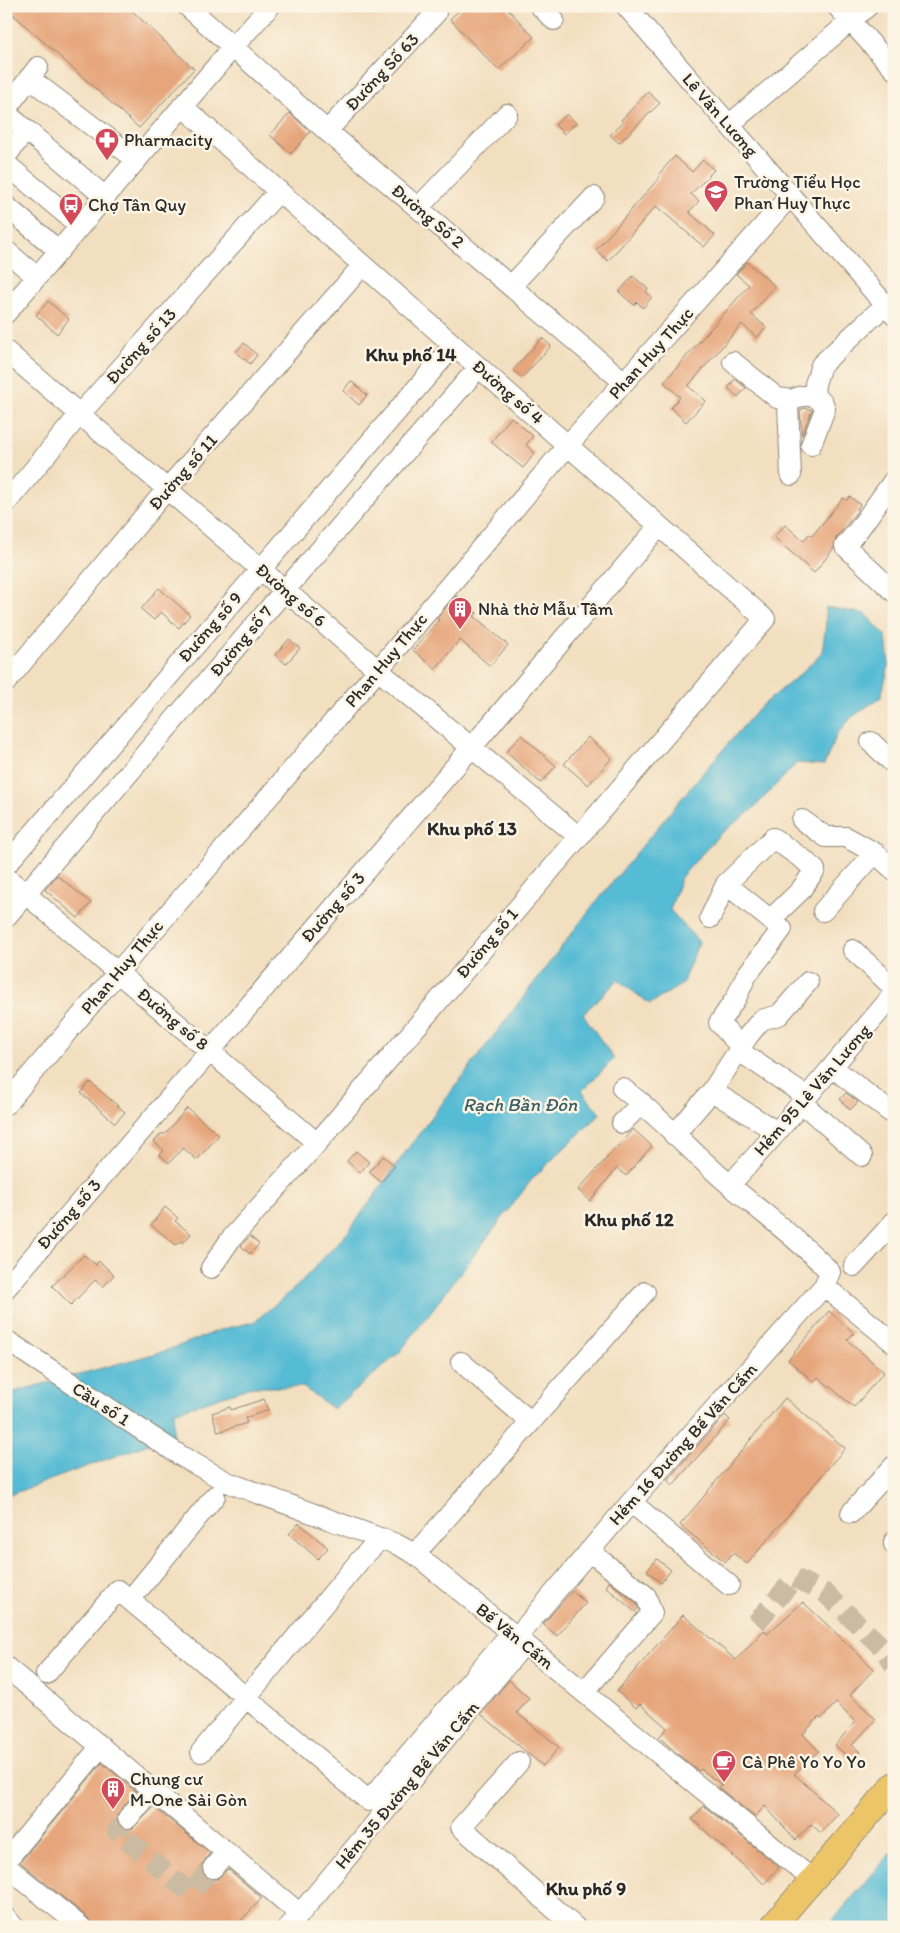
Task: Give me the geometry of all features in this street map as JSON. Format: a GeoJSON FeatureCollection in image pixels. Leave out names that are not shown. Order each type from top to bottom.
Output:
{"type":"FeatureCollection","features":[{"type":"Feature","properties":{"kind":"main road"},"geometry":{"type":"LineString","coordinates":[[772,1927],[894,1785]]}},
{"type":"Feature","properties":{"kind":"street"},"geometry":{"type":"LineString","coordinates":[[187,6],[233,47]]}},
{"type":"Feature","properties":{"kind":"street"},"geometry":{"type":"LineString","coordinates":[[9,304],[37,277],[182,106],[270,6]]}},
{"type":"Feature","properties":{"kind":"street","name":"Lê Văn Lương"},"geometry":{"type":"LineString","coordinates":[[626,6],[889,310]]}},
{"type":"Feature","properties":{"kind":"street"},"geometry":{"type":"LineString","coordinates":[[837,6],[894,68]]}},
{"type":"Feature","properties":{"kind":"street"},"geometry":{"type":"LineString","coordinates":[[729,125],[868,6]]}},
{"type":"Feature","properties":{"kind":"street","name":"Đường Số 63"},"geometry":{"type":"LineString","coordinates":[[327,131],[436,13]]}},
{"type":"Feature","properties":{"kind":"street","name":"Đường Số 2"},"geometry":{"type":"LineString","coordinates":[[233,47],[327,131],[624,382]]}},
{"type":"Feature","properties":{"kind":"street"},"geometry":{"type":"LineString","coordinates":[[6,109],[34,73],[137,160]]}},
{"type":"Feature","properties":{"kind":"street","name":"Đường số 4"},"geometry":{"type":"LineString","coordinates":[[182,106],[765,619]]}},
{"type":"Feature","properties":{"kind":"street"},"geometry":{"type":"LineString","coordinates":[[6,114],[105,197]]}},
{"type":"Feature","properties":{"kind":"street"},"geometry":{"type":"LineString","coordinates":[[418,208],[507,114]]}},
{"type":"Feature","properties":{"kind":"street"},"geometry":{"type":"LineString","coordinates":[[6,156],[26,130]]}},
{"type":"Feature","properties":{"kind":"street"},"geometry":{"type":"LineString","coordinates":[[6,164],[80,226]]}},
{"type":"Feature","properties":{"kind":"street","name":"Đường số 13"},"geometry":{"type":"LineString","coordinates":[[6,503],[80,414],[279,191]]}},
{"type":"Feature","properties":{"kind":"street","name":"Phan Huy Thực"},"geometry":{"type":"LineString","coordinates":[[6,1104],[568,445],[790,196]]}},
{"type":"Feature","properties":{"kind":"street"},"geometry":{"type":"LineString","coordinates":[[511,286],[594,197]]}},
{"type":"Feature","properties":{"kind":"street"},"geometry":{"type":"LineString","coordinates":[[6,206],[59,250]]}},
{"type":"Feature","properties":{"kind":"street"},"geometry":{"type":"LineString","coordinates":[[6,251],[37,277]]}},
{"type":"Feature","properties":{"kind":"street","name":"Đường số 11"},"geometry":{"type":"LineString","coordinates":[[6,682],[167,489],[363,265]]}},
{"type":"Feature","properties":{"kind":"street"},"geometry":{"type":"LineString","coordinates":[[814,396],[815,384],[821,365],[889,310]]}},
{"type":"Feature","properties":{"kind":"street","name":"Đường số 9"},"geometry":{"type":"LineString","coordinates":[[6,865],[454,345]]}},
{"type":"Feature","properties":{"kind":"street","name":"Đường số 6"},"geometry":{"type":"LineString","coordinates":[[6,351],[378,670],[578,836]]}},
{"type":"Feature","properties":{"kind":"street"},"geometry":{"type":"LineString","coordinates":[[733,362],[777,398],[792,400]]}},
{"type":"Feature","properties":{"kind":"street","name":"Đường số 7"},"geometry":{"type":"LineString","coordinates":[[6,918],[285,590],[479,366]]}},
{"type":"Feature","properties":{"kind":"street"},"geometry":{"type":"LineString","coordinates":[[791,475],[787,412],[788,405],[792,400],[801,396],[814,396],[823,403],[825,409],[811,445]]}},
{"type":"Feature","properties":{"kind":"street"},"geometry":{"type":"LineString","coordinates":[[894,480],[845,546],[894,592]]}},
{"type":"Feature","properties":{"kind":"street","name":"Đường số 3"},"geometry":{"type":"LineString","coordinates":[[6,1288],[471,748],[659,526]]}},
{"type":"Feature","properties":{"kind":"street","name":"Đường số 1"},"geometry":{"type":"LineString","coordinates":[[211,1268],[230,1240],[317,1142],[765,619]]}},
{"type":"Feature","properties":{"kind":"street"},"geometry":{"type":"LineString","coordinates":[[871,742],[894,764]]}},
{"type":"Feature","properties":{"kind":"street"},"geometry":{"type":"LineString","coordinates":[[802,820],[826,837],[846,837],[875,853],[894,870]]}},
{"type":"Feature","properties":{"kind":"street"},"geometry":{"type":"LineString","coordinates":[[804,860],[826,837]]}},
{"type":"Feature","properties":{"kind":"street"},"geometry":{"type":"LineString","coordinates":[[710,918],[726,884],[773,838],[815,870],[800,891],[770,919]]}},
{"type":"Feature","properties":{"kind":"street"},"geometry":{"type":"LineString","coordinates":[[823,912],[875,853]]}},
{"type":"Feature","properties":{"kind":"street","name":"Đường số 8"},"geometry":{"type":"LineString","coordinates":[[6,877],[317,1142]]}},
{"type":"Feature","properties":{"kind":"street"},"geometry":{"type":"LineString","coordinates":[[726,884],[782,929],[746,976],[736,998],[719,1023],[740,1049],[804,1100],[862,1156]]}},
{"type":"Feature","properties":{"kind":"street"},"geometry":{"type":"LineString","coordinates":[[853,950],[894,988]]}},
{"type":"Feature","properties":{"kind":"street"},"geometry":{"type":"LineString","coordinates":[[674,1135],[712,1091],[761,1020],[779,1015],[808,982]]}},
{"type":"Feature","properties":{"kind":"street","name":"Hẻm 95 Lê Văn Lương"},"geometry":{"type":"LineString","coordinates":[[730,1185],[894,994]]}},
{"type":"Feature","properties":{"kind":"street"},"geometry":{"type":"LineString","coordinates":[[832,1067],[894,1115]]}},
{"type":"Feature","properties":{"kind":"street"},"geometry":{"type":"LineString","coordinates":[[622,1088],[642,1103],[674,1135],[730,1185],[811,1252],[830,1272],[824,1286],[894,1344]]}},
{"type":"Feature","properties":{"kind":"street"},"geometry":{"type":"LineString","coordinates":[[712,1091],[777,1132]]}},
{"type":"Feature","properties":{"kind":"street"},"geometry":{"type":"LineString","coordinates":[[622,1123],[642,1103]]}},
{"type":"Feature","properties":{"kind":"street"},"geometry":{"type":"LineString","coordinates":[[854,1266],[894,1222]]}},
{"type":"Feature","properties":{"kind":"street","name":"Hẻm 16 Đường Bế Văn Cấm"},"geometry":{"type":"LineString","coordinates":[[517,1638],[631,1502],[824,1286]]}},
{"type":"Feature","properties":{"kind":"street"},"geometry":{"type":"LineString","coordinates":[[415,1554],[645,1292]]}},
{"type":"Feature","properties":{"kind":"street","name":"Cầu số 1"},"geometry":{"type":"LineString","coordinates":[[6,1340],[22,1353],[181,1456]]}},
{"type":"Feature","properties":{"kind":"street"},"geometry":{"type":"LineString","coordinates":[[461,1362],[531,1422]]}},
{"type":"Feature","properties":{"kind":"street","name":"Bế Văn Cấm"},"geometry":{"type":"LineString","coordinates":[[181,1456],[227,1482],[381,1538],[415,1554],[813,1880]]}},
{"type":"Feature","properties":{"kind":"street"},"geometry":{"type":"LineString","coordinates":[[851,1513],[894,1466]]}},
{"type":"Feature","properties":{"kind":"street"},"geometry":{"type":"LineString","coordinates":[[130,1600],[215,1496]]}},
{"type":"Feature","properties":{"kind":"street"},"geometry":{"type":"LineString","coordinates":[[631,1502],[729,1585]]}},
{"type":"Feature","properties":{"kind":"street"},"geometry":{"type":"LineString","coordinates":[[201,1752],[361,1559],[381,1538]]}},
{"type":"Feature","properties":{"kind":"street"},"geometry":{"type":"LineString","coordinates":[[584,1692],[652,1613],[646,1596],[590,1551]]}},
{"type":"Feature","properties":{"kind":"street"},"geometry":{"type":"LineString","coordinates":[[46,1674],[118,1590],[369,1800],[517,1638]]}},
{"type":"Feature","properties":{"kind":"street","name":"Hẻm 35 Đường Bế Văn Cấm"},"geometry":{"type":"LineString","coordinates":[[294,1920],[517,1638]]}},
{"type":"Feature","properties":{"kind":"street"},"geometry":{"type":"LineString","coordinates":[[6,1667],[226,1852],[294,1920]]}},
{"type":"Feature","properties":{"kind":"street"},"geometry":{"type":"LineString","coordinates":[[6,1861],[101,1746]]}},
{"type":"Feature","properties":{"kind":"street"},"geometry":{"type":"LineString","coordinates":[[519,1762],[461,1827],[575,1927]]}},
{"type":"Feature","properties":{"kind":"street"},"geometry":{"type":"LineString","coordinates":[[128,1818],[153,1790]]}},
{"type":"Feature","properties":{"kind":"street"},"geometry":{"type":"LineString","coordinates":[[213,1868],[226,1852]]}},
{"type":"Feature","properties":{"kind":"street"},"geometry":{"type":"LineString","coordinates":[[6,1866],[81,1927]]}},
{"type":"Feature","properties":{"kind":"street"},"geometry":{"type":"LineString","coordinates":[[6,1918],[14,1927]]}},
{"type":"Feature","properties":{"kind":"water","name":"Rạch Bần Đôn"},"geometry":{"type":"Polygon","coordinates":[[[826,607],[865,614],[886,636],[889,665],[881,697],[852,717],[837,734],[824,765],[797,763],[752,810],[720,834],[681,877],[670,910],[699,942],[682,984],[650,1004],[618,980],[583,1014],[614,1059],[582,1091],[600,1114],[533,1178],[399,1353],[333,1409],[303,1387],[251,1387],[174,1412],[173,1435],[6,1496],[6,1394],[165,1351],[223,1329],[254,1322],[296,1287],[349,1231],[412,1143],[591,908],[759,708],[797,677],[822,653],[826,607]]]}},
{"type":"Feature","properties":{"kind":"water"},"geometry":{"type":"Polygon","coordinates":[[[894,1849],[894,1927],[827,1927],[894,1849]]]}},
{"type":"Feature","properties":{"kind":"building"},"geometry":{"type":"Polygon","coordinates":[[[6,6],[127,6],[194,69],[139,128],[6,6]]]}},
{"type":"Feature","properties":{"kind":"building"},"geometry":{"type":"Polygon","coordinates":[[[464,6],[505,6],[534,37],[498,70],[450,19],[464,6]]]}},
{"type":"Feature","properties":{"kind":"building"},"geometry":{"type":"Polygon","coordinates":[[[648,92],[660,103],[619,143],[610,135],[623,122],[621,120],[648,92]]]}},
{"type":"Feature","properties":{"kind":"building"},"geometry":{"type":"Polygon","coordinates":[[[290,113],[310,132],[291,154],[270,135],[290,113]]]}},
{"type":"Feature","properties":{"kind":"building"},"geometry":{"type":"Polygon","coordinates":[[[567,114],[576,123],[564,134],[555,125],[567,114]]]}},
{"type":"Feature","properties":{"kind":"building"},"geometry":{"type":"Polygon","coordinates":[[[675,156],[692,172],[703,160],[714,170],[691,194],[699,201],[689,212],[715,235],[704,247],[656,206],[608,261],[596,250],[660,177],[658,175],[675,156]]]}},
{"type":"Feature","properties":{"kind":"building"},"geometry":{"type":"Polygon","coordinates":[[[747,262],[775,286],[751,314],[766,327],[757,338],[742,324],[688,386],[706,401],[686,422],[671,408],[680,397],[664,382],[749,285],[736,274],[747,262]]]}},
{"type":"Feature","properties":{"kind":"building"},"geometry":{"type":"Polygon","coordinates":[[[633,276],[648,289],[646,292],[652,297],[643,308],[637,302],[634,305],[619,292],[633,276]]]}},
{"type":"Feature","properties":{"kind":"building"},"geometry":{"type":"Polygon","coordinates":[[[48,301],[69,319],[57,334],[36,315],[48,301]]]}},
{"type":"Feature","properties":{"kind":"building"},"geometry":{"type":"Polygon","coordinates":[[[542,338],[551,346],[522,378],[513,370],[542,338]]]}},
{"type":"Feature","properties":{"kind":"building"},"geometry":{"type":"Polygon","coordinates":[[[244,343],[257,355],[250,364],[236,352],[244,343]]]}},
{"type":"Feature","properties":{"kind":"building"},"geometry":{"type":"Polygon","coordinates":[[[735,379],[746,388],[738,397],[728,388],[735,379]]]}},
{"type":"Feature","properties":{"kind":"building"},"geometry":{"type":"Polygon","coordinates":[[[351,381],[367,395],[359,405],[343,391],[351,381]]]}},
{"type":"Feature","properties":{"kind":"building"},"geometry":{"type":"Polygon","coordinates":[[[805,408],[812,410],[802,435],[800,410],[805,408]]]}},
{"type":"Feature","properties":{"kind":"building"},"geometry":{"type":"Polygon","coordinates":[[[511,417],[533,436],[526,445],[535,453],[523,468],[491,442],[511,417]]]}},
{"type":"Feature","properties":{"kind":"building"},"geometry":{"type":"Polygon","coordinates":[[[850,496],[860,505],[858,510],[836,538],[834,548],[814,573],[774,537],[785,525],[804,541],[809,534],[812,536],[843,498],[847,500],[850,496]]]}},
{"type":"Feature","properties":{"kind":"building"},"geometry":{"type":"Polygon","coordinates":[[[159,588],[190,615],[179,628],[161,612],[154,620],[141,609],[159,588]]]}},
{"type":"Feature","properties":{"kind":"building","name":"Nhà thờ Mẫu Tâm"},"geometry":{"type":"Polygon","coordinates":[[[456,596],[477,613],[474,616],[508,645],[490,666],[460,640],[435,669],[413,650],[439,620],[437,618],[456,596]]]}},
{"type":"Feature","properties":{"kind":"building"},"geometry":{"type":"Polygon","coordinates":[[[289,639],[300,648],[286,664],[275,655],[289,639]]]}},
{"type":"Feature","properties":{"kind":"building"},"geometry":{"type":"Polygon","coordinates":[[[521,735],[556,766],[541,783],[506,752],[521,735]]]}},
{"type":"Feature","properties":{"kind":"building"},"geometry":{"type":"Polygon","coordinates":[[[588,737],[612,758],[588,785],[564,764],[588,737]]]}},
{"type":"Feature","properties":{"kind":"building"},"geometry":{"type":"Polygon","coordinates":[[[57,875],[91,903],[78,918],[45,890],[57,875]]]}},
{"type":"Feature","properties":{"kind":"building"},"geometry":{"type":"Polygon","coordinates":[[[90,1082],[125,1112],[115,1123],[81,1093],[90,1082]]]}},
{"type":"Feature","properties":{"kind":"building"},"geometry":{"type":"Polygon","coordinates":[[[846,1093],[858,1102],[850,1110],[840,1099],[846,1093]]]}},
{"type":"Feature","properties":{"kind":"building"},"geometry":{"type":"Polygon","coordinates":[[[187,1108],[219,1135],[197,1160],[183,1148],[169,1163],[160,1155],[164,1150],[154,1142],[162,1133],[164,1135],[187,1108]]]}},
{"type":"Feature","properties":{"kind":"building"},"geometry":{"type":"Polygon","coordinates":[[[633,1129],[652,1146],[626,1176],[617,1168],[590,1201],[578,1190],[633,1129]]]}},
{"type":"Feature","properties":{"kind":"building"},"geometry":{"type":"Polygon","coordinates":[[[356,1151],[369,1162],[360,1173],[347,1161],[356,1151]]]}},
{"type":"Feature","properties":{"kind":"building"},"geometry":{"type":"Polygon","coordinates":[[[383,1156],[395,1166],[381,1182],[369,1172],[383,1156]]]}},
{"type":"Feature","properties":{"kind":"building"},"geometry":{"type":"Polygon","coordinates":[[[165,1207],[178,1218],[175,1221],[191,1234],[183,1243],[180,1241],[176,1245],[151,1225],[165,1207]]]}},
{"type":"Feature","properties":{"kind":"building"},"geometry":{"type":"Polygon","coordinates":[[[250,1236],[259,1244],[250,1254],[241,1246],[250,1236]]]}},
{"type":"Feature","properties":{"kind":"building"},"geometry":{"type":"Polygon","coordinates":[[[84,1255],[96,1265],[99,1261],[114,1275],[103,1287],[95,1280],[71,1305],[52,1286],[84,1255]]]}},
{"type":"Feature","properties":{"kind":"building"},"geometry":{"type":"Polygon","coordinates":[[[829,1311],[854,1333],[847,1340],[884,1372],[854,1407],[818,1377],[814,1382],[788,1360],[829,1311]]]}},
{"type":"Feature","properties":{"kind":"building"},"geometry":{"type":"Polygon","coordinates":[[[785,1398],[845,1448],[747,1564],[733,1553],[725,1562],[680,1525],[785,1398]]]}},
{"type":"Feature","properties":{"kind":"building"},"geometry":{"type":"Polygon","coordinates":[[[264,1399],[268,1410],[245,1418],[247,1423],[218,1432],[212,1413],[230,1407],[231,1410],[264,1399]]]}},
{"type":"Feature","properties":{"kind":"building"},"geometry":{"type":"Polygon","coordinates":[[[725,1415],[730,1420],[673,1485],[667,1480],[725,1415]]]}},
{"type":"Feature","properties":{"kind":"building"},"geometry":{"type":"Polygon","coordinates":[[[299,1523],[328,1548],[318,1559],[289,1534],[299,1523]]]}},
{"type":"Feature","properties":{"kind":"building"},"geometry":{"type":"Polygon","coordinates":[[[657,1559],[671,1570],[661,1583],[647,1571],[657,1559]]]}},
{"type":"Feature","properties":{"kind":"building"},"geometry":{"type":"Polygon","coordinates":[[[609,1582],[636,1603],[638,1608],[635,1612],[606,1587],[609,1582]]]}},
{"type":"Feature","properties":{"kind":"building"},"geometry":{"type":"Polygon","coordinates":[[[572,1591],[586,1603],[557,1636],[543,1624],[572,1591]]]}},
{"type":"Feature","properties":{"kind":"building"},"geometry":{"type":"Polygon","coordinates":[[[803,1602],[874,1669],[850,1695],[876,1719],[852,1745],[860,1752],[852,1761],[835,1745],[855,1722],[836,1703],[803,1734],[819,1751],[794,1774],[838,1814],[821,1833],[811,1824],[796,1840],[765,1806],[755,1817],[719,1788],[722,1785],[681,1757],[659,1737],[667,1728],[640,1704],[636,1708],[617,1691],[683,1615],[736,1660],[764,1630],[767,1634],[803,1602]]]}},
{"type":"Feature","properties":{"kind":"building"},"geometry":{"type":"Polygon","coordinates":[[[509,1680],[529,1698],[517,1713],[559,1747],[543,1766],[481,1714],[509,1680]]]}},
{"type":"Feature","properties":{"kind":"building","name":"Chung cư M-One Sài Gòn"},"geometry":{"type":"Polygon","coordinates":[[[102,1763],[136,1792],[117,1815],[120,1827],[126,1830],[132,1829],[154,1807],[210,1853],[201,1866],[205,1877],[211,1880],[217,1879],[228,1869],[262,1898],[235,1927],[93,1927],[88,1918],[20,1862],[102,1763]]]}},
{"type":"Feature","properties":{"kind":"building"},"geometry":{"type":"Polygon","coordinates":[[[704,1806],[779,1867],[764,1884],[692,1819],[704,1806]]]}},
{"type":"Feature","properties":{"kind":"tunnel"},"geometry":{"type":"LineString","coordinates":[[756,1623],[795,1578],[825,1593],[882,1647],[894,1665]]}},
{"type":"Feature","properties":{"kind":"tunnel"},"geometry":{"type":"LineString","coordinates":[[128,1818],[117,1831],[190,1893],[213,1868]]}},
{"type":"Feature","properties":{"kind":"place","name":"Pharmacity"},"geometry":{"type":"Point","coordinates":[107,161]}},
{"type":"Feature","properties":{"kind":"place","name":"Trường Tiểu Học Phan Huy Thực"},"geometry":{"type":"Point","coordinates":[716,213]}},
{"type":"Feature","properties":{"kind":"place","name":"Chợ Tân Quy"},"geometry":{"type":"Point","coordinates":[71,226]}},
{"type":"Feature","properties":{"kind":"place","name":"Nhà thờ Mẫu Tâm"},"geometry":{"type":"Point","coordinates":[460,630]}},
{"type":"Feature","properties":{"kind":"place","name":"Cà Phê Yo Yo Yo"},"geometry":{"type":"Point","coordinates":[724,1783]}},
{"type":"Feature","properties":{"kind":"place","name":"Chung cư M-One Sài Gòn"},"geometry":{"type":"Point","coordinates":[113,1810]}},
{"type":"Feature","properties":{"kind":"district","name":"Khu phố 14"},"geometry":{"type":"Point","coordinates":[411,354]}},
{"type":"Feature","properties":{"kind":"district","name":"Khu phố 13"},"geometry":{"type":"Point","coordinates":[472,828]}},
{"type":"Feature","properties":{"kind":"district","name":"Khu phố 12"},"geometry":{"type":"Point","coordinates":[629,1219]}},
{"type":"Feature","properties":{"kind":"district","name":"Khu phố 9"},"geometry":{"type":"Point","coordinates":[586,1888]}}]}
